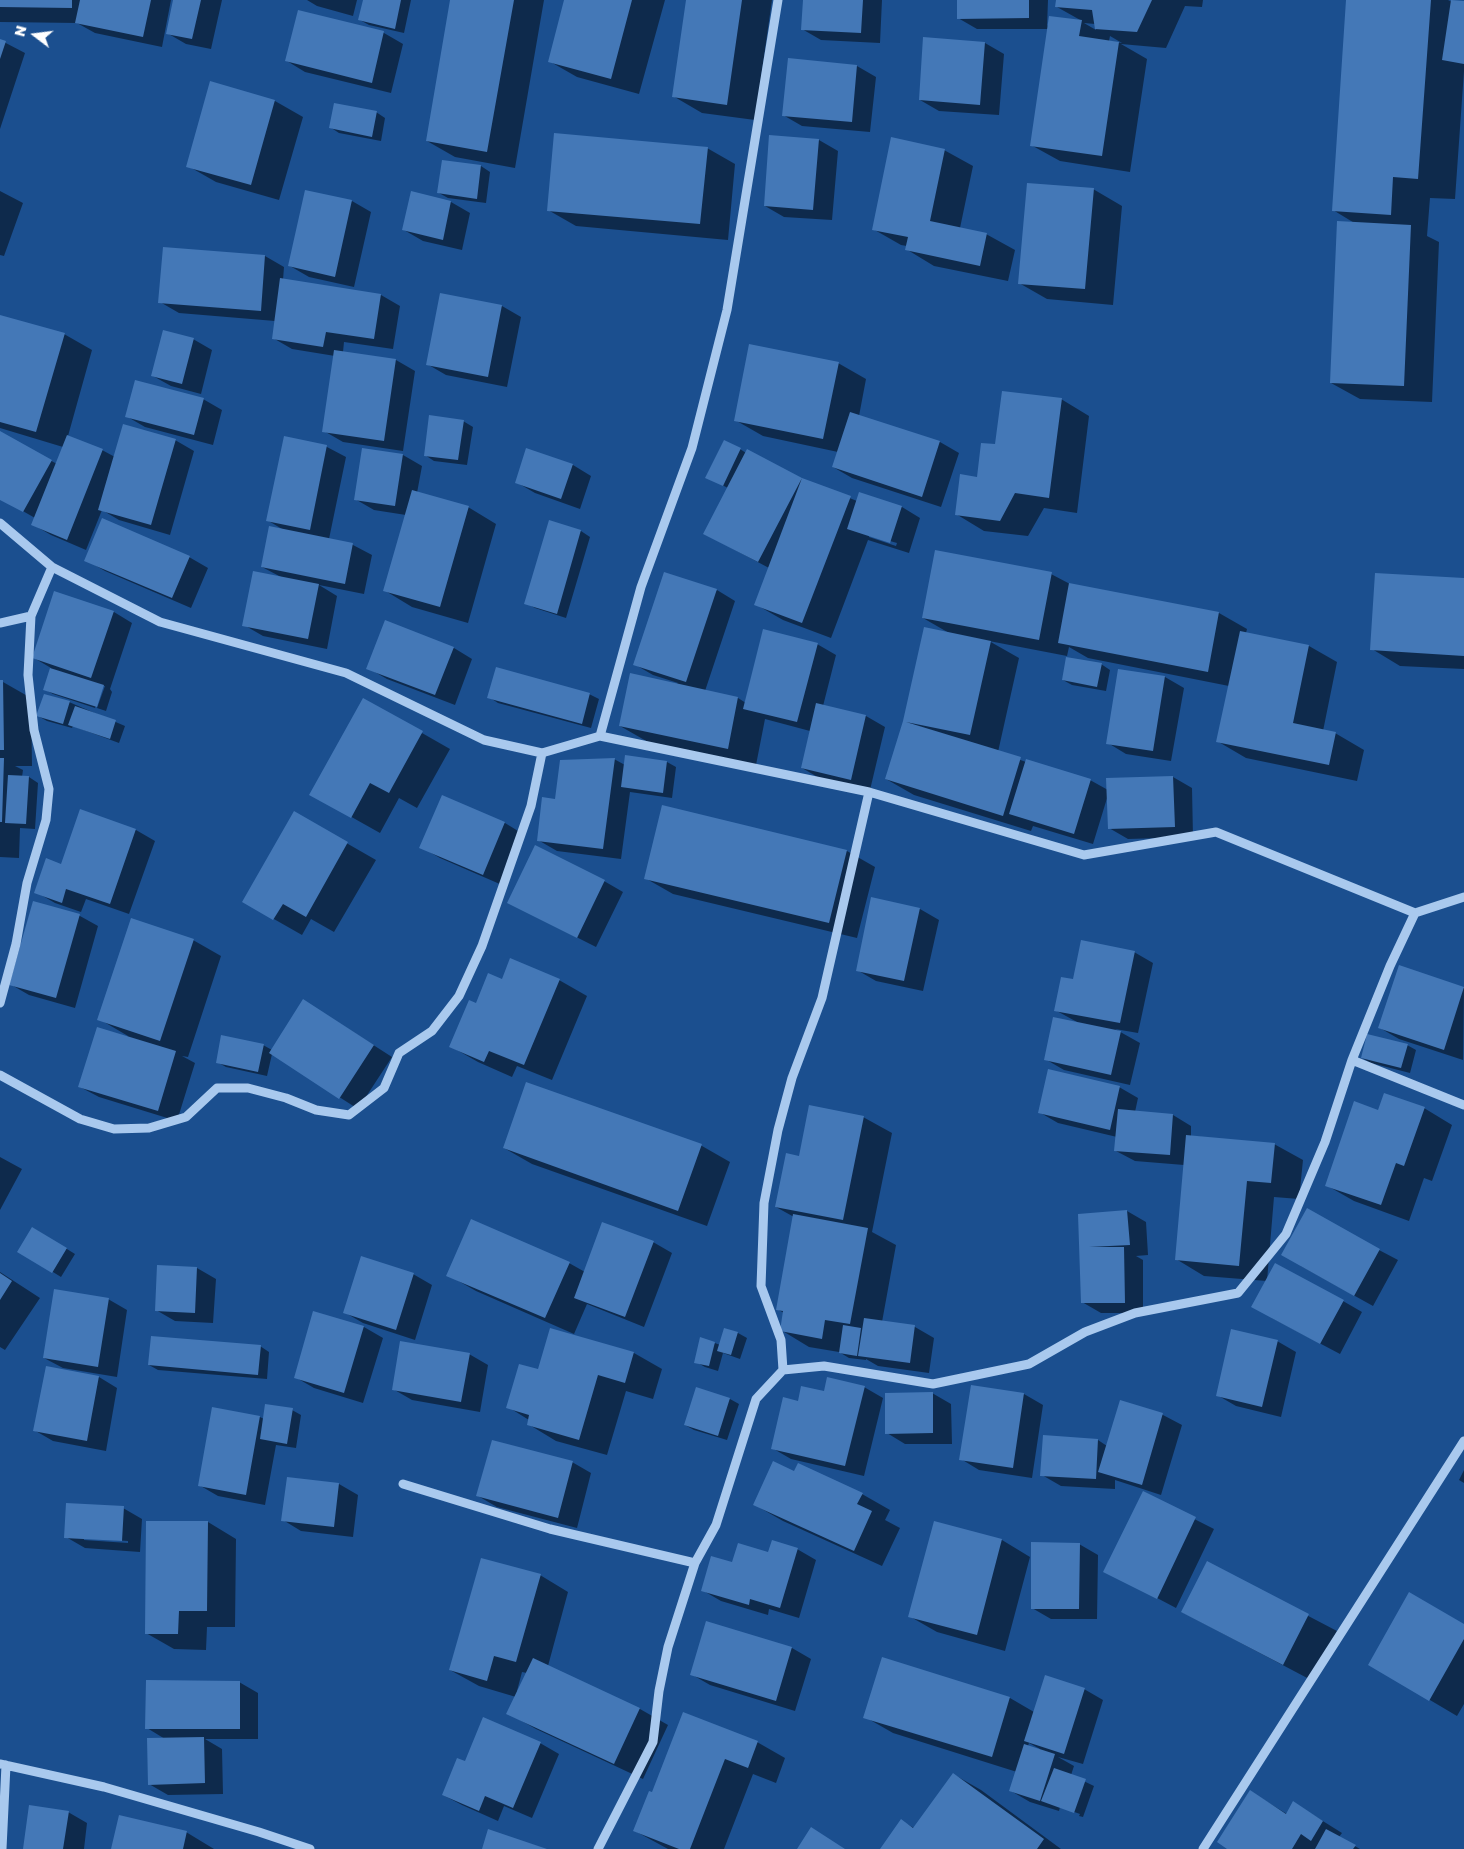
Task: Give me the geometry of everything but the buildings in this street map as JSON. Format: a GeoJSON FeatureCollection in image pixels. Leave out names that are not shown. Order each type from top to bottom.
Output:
{"type":"FeatureCollection","features":[{"type":"Feature","properties":{"kind":"street"},"geometry":{"type":"LineString","coordinates":[[600,736],[641,588],[692,448],[727,310],[778,0]]}},
{"type":"Feature","properties":{"kind":"street"},"geometry":{"type":"LineString","coordinates":[[0,523],[52,567],[160,622],[346,673],[484,740],[542,753],[600,736],[869,792],[1084,855],[1216,832],[1415,912],[1464,897]]}},
{"type":"Feature","properties":{"kind":"street"},"geometry":{"type":"LineString","coordinates":[[0,1003],[16,944],[27,883],[46,820],[49,789],[34,730],[28,675],[31,616],[52,567]]}},
{"type":"Feature","properties":{"kind":"street"},"geometry":{"type":"LineString","coordinates":[[0,624],[31,616]]}},
{"type":"Feature","properties":{"kind":"street"},"geometry":{"type":"LineString","coordinates":[[0,1074],[80,1119],[114,1129],[149,1128],[186,1118],[217,1088],[248,1088],[286,1098],[316,1110],[349,1115],[384,1088],[399,1053],[432,1031],[459,996],[482,946],[531,806],[542,753]]}},
{"type":"Feature","properties":{"kind":"street"},"geometry":{"type":"LineString","coordinates":[[783,1370],[781,1340],[761,1286],[764,1203],[778,1130],[792,1078],[822,998],[869,792]]}},
{"type":"Feature","properties":{"kind":"street"},"geometry":{"type":"LineString","coordinates":[[598,1849],[653,1742],[659,1691],[668,1646],[695,1563],[716,1525],[756,1399],[783,1370],[824,1366],[933,1384],[1029,1364],[1085,1332],[1135,1313],[1238,1293],[1286,1234],[1325,1142],[1352,1060],[1390,966],[1415,912]]}},
{"type":"Feature","properties":{"kind":"street"},"geometry":{"type":"LineString","coordinates":[[1352,1060],[1464,1105]]}},
{"type":"Feature","properties":{"kind":"street"},"geometry":{"type":"LineString","coordinates":[[1203,1849],[1464,1440]]}},
{"type":"Feature","properties":{"kind":"street"},"geometry":{"type":"LineString","coordinates":[[403,1484],[550,1529],[695,1563]]}},
{"type":"Feature","properties":{"kind":"street"},"geometry":{"type":"LineString","coordinates":[[2,1849],[3,1765],[104,1787],[259,1832],[310,1849]]}}]}
